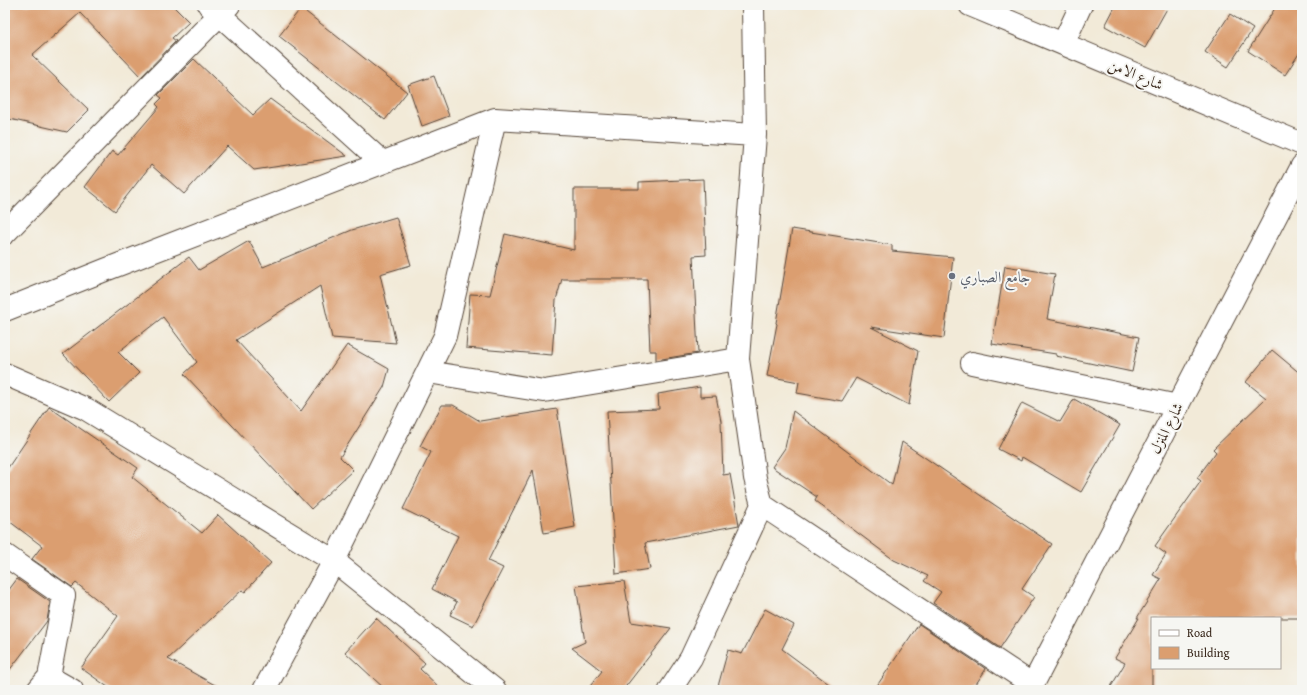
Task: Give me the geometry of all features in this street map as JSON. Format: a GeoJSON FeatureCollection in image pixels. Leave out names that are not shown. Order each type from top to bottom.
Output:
{"type":"FeatureCollection","features":[{"type":"Feature","properties":{"kind":"street"},"geometry":{"type":"LineString","coordinates":[[753,5],[755,136],[738,359],[754,478],[762,505],[1032,688]]}},
{"type":"Feature","properties":{"kind":"street","name":"شارع الامن"},"geometry":{"type":"LineString","coordinates":[[970,5],[1302,144]]}},
{"type":"Feature","properties":{"kind":"street"},"geometry":{"type":"LineString","coordinates":[[1064,44],[1081,5]]}},
{"type":"Feature","properties":{"kind":"street"},"geometry":{"type":"LineString","coordinates":[[5,233],[219,8],[382,162]]}},
{"type":"Feature","properties":{"kind":"street"},"geometry":{"type":"LineString","coordinates":[[5,310],[495,119],[755,136]]}},
{"type":"Feature","properties":{"kind":"street"},"geometry":{"type":"LineString","coordinates":[[264,690],[334,561],[445,336],[495,119]]}},
{"type":"Feature","properties":{"kind":"street","name":"شارع المنزل"},"geometry":{"type":"LineString","coordinates":[[1032,688],[1302,166]]}},
{"type":"Feature","properties":{"kind":"street"},"geometry":{"type":"LineString","coordinates":[[428,372],[544,391],[738,359]]}},
{"type":"Feature","properties":{"kind":"street"},"geometry":{"type":"LineString","coordinates":[[972,363],[1178,406]]}},
{"type":"Feature","properties":{"kind":"street"},"geometry":{"type":"LineString","coordinates":[[5,374],[86,409],[334,561],[495,690]]}},
{"type":"Feature","properties":{"kind":"street"},"geometry":{"type":"LineString","coordinates":[[670,690],[691,658],[762,505]]}},
{"type":"Feature","properties":{"kind":"street"},"geometry":{"type":"LineString","coordinates":[[5,555],[64,596],[43,684],[72,690]]}},
{"type":"Feature","properties":{"kind":"building"},"geometry":{"type":"Polygon","coordinates":[[[13,5],[172,5],[189,22],[172,38],[176,41],[141,77],[80,13],[32,55],[89,110],[67,132],[5,118],[5,12],[13,5]]]}},
{"type":"Feature","properties":{"kind":"building"},"geometry":{"type":"Polygon","coordinates":[[[1116,5],[1169,5],[1145,48],[1105,26],[1116,5]]]}},
{"type":"Feature","properties":{"kind":"building"},"geometry":{"type":"Polygon","coordinates":[[[1277,5],[1302,5],[1302,49],[1285,75],[1248,51],[1277,5]]]}},
{"type":"Feature","properties":{"kind":"building"},"geometry":{"type":"Polygon","coordinates":[[[301,8],[407,92],[385,120],[279,36],[301,8]]]}},
{"type":"Feature","properties":{"kind":"building"},"geometry":{"type":"Polygon","coordinates":[[[1230,14],[1253,29],[1228,67],[1205,52],[1230,14]]]}},
{"type":"Feature","properties":{"kind":"building"},"geometry":{"type":"Polygon","coordinates":[[[194,59],[253,115],[270,99],[347,156],[254,170],[227,146],[184,194],[151,165],[115,211],[85,187],[112,151],[118,155],[159,107],[156,104],[162,98],[158,95],[194,59]]]}},
{"type":"Feature","properties":{"kind":"building"},"geometry":{"type":"Polygon","coordinates":[[[434,76],[449,116],[422,126],[408,85],[434,76]]]}},
{"type":"Feature","properties":{"kind":"building"},"geometry":{"type":"Polygon","coordinates":[[[703,179],[706,255],[693,256],[698,353],[656,360],[656,351],[650,351],[647,279],[562,279],[556,300],[552,355],[466,348],[470,294],[490,295],[505,234],[574,250],[574,189],[639,189],[639,182],[703,179]]]}},
{"type":"Feature","properties":{"kind":"building"},"geometry":{"type":"Polygon","coordinates":[[[396,217],[411,265],[380,274],[396,343],[332,338],[320,286],[236,340],[301,411],[347,345],[389,369],[384,387],[340,457],[353,470],[311,509],[184,374],[197,362],[163,317],[118,352],[139,373],[109,402],[63,354],[189,257],[199,270],[249,241],[263,267],[352,230],[396,217]]]}},
{"type":"Feature","properties":{"kind":"building"},"geometry":{"type":"Polygon","coordinates":[[[792,229],[892,245],[892,251],[953,257],[944,338],[871,327],[918,351],[909,405],[856,378],[842,401],[797,393],[799,382],[767,376],[792,229]]]}},
{"type":"Feature","properties":{"kind":"building"},"geometry":{"type":"Polygon","coordinates":[[[1005,266],[1055,274],[1047,319],[1139,337],[1132,372],[1056,356],[1056,354],[992,344],[1005,266]]]}},
{"type":"Feature","properties":{"kind":"building"},"geometry":{"type":"Polygon","coordinates":[[[1272,350],[1302,375],[1302,618],[1151,617],[1152,690],[1109,690],[1125,663],[1115,658],[1161,579],[1153,575],[1166,554],[1155,546],[1201,481],[1197,478],[1216,452],[1213,449],[1266,398],[1246,382],[1272,350]]]}},
{"type":"Feature","properties":{"kind":"building"},"geometry":{"type":"Polygon","coordinates":[[[700,387],[700,397],[716,396],[721,421],[723,475],[730,474],[739,525],[645,543],[650,569],[616,574],[607,411],[659,409],[658,394],[700,387]]]}},
{"type":"Feature","properties":{"kind":"building"},"geometry":{"type":"Polygon","coordinates":[[[1074,399],[1120,425],[1081,492],[1022,457],[1021,461],[998,449],[1022,403],[1060,422],[1074,399]]]}},
{"type":"Feature","properties":{"kind":"building"},"geometry":{"type":"Polygon","coordinates":[[[442,405],[453,405],[480,421],[557,409],[575,527],[544,533],[533,470],[488,561],[503,568],[473,626],[450,615],[457,602],[432,589],[458,536],[403,509],[431,452],[420,446],[442,405]]]}},
{"type":"Feature","properties":{"kind":"building"},"geometry":{"type":"Polygon","coordinates":[[[49,407],[138,468],[132,477],[202,533],[218,515],[271,563],[245,592],[242,590],[168,659],[224,690],[112,690],[81,668],[118,616],[76,583],[72,587],[32,559],[42,546],[5,518],[5,472],[49,407]]]}},
{"type":"Feature","properties":{"kind":"building"},"geometry":{"type":"Polygon","coordinates":[[[793,411],[892,485],[902,442],[1052,544],[1022,589],[1034,597],[1000,648],[933,603],[941,592],[924,581],[928,576],[894,560],[815,501],[817,497],[772,467],[785,448],[793,411]]]}},
{"type":"Feature","properties":{"kind":"building"},"geometry":{"type":"Polygon","coordinates":[[[17,579],[50,602],[47,621],[5,676],[5,595],[17,579]]]}},
{"type":"Feature","properties":{"kind":"building"},"geometry":{"type":"Polygon","coordinates":[[[624,581],[631,622],[671,628],[623,690],[587,690],[602,671],[572,648],[585,642],[576,586],[624,581]]]}},
{"type":"Feature","properties":{"kind":"building"},"geometry":{"type":"Polygon","coordinates":[[[765,609],[794,625],[782,649],[837,690],[717,690],[728,650],[742,654],[765,609]]]}},
{"type":"Feature","properties":{"kind":"building"},"geometry":{"type":"Polygon","coordinates":[[[376,618],[425,663],[420,669],[442,690],[386,690],[345,652],[376,618]]]}},
{"type":"Feature","properties":{"kind":"building"},"geometry":{"type":"Polygon","coordinates":[[[919,624],[986,669],[972,690],[874,690],[919,624]]]}},
{"type":"Feature","properties":{"kind":"place","name":"جامع الصباري"},"geometry":{"type":"Point","coordinates":[952,276]}}]}
